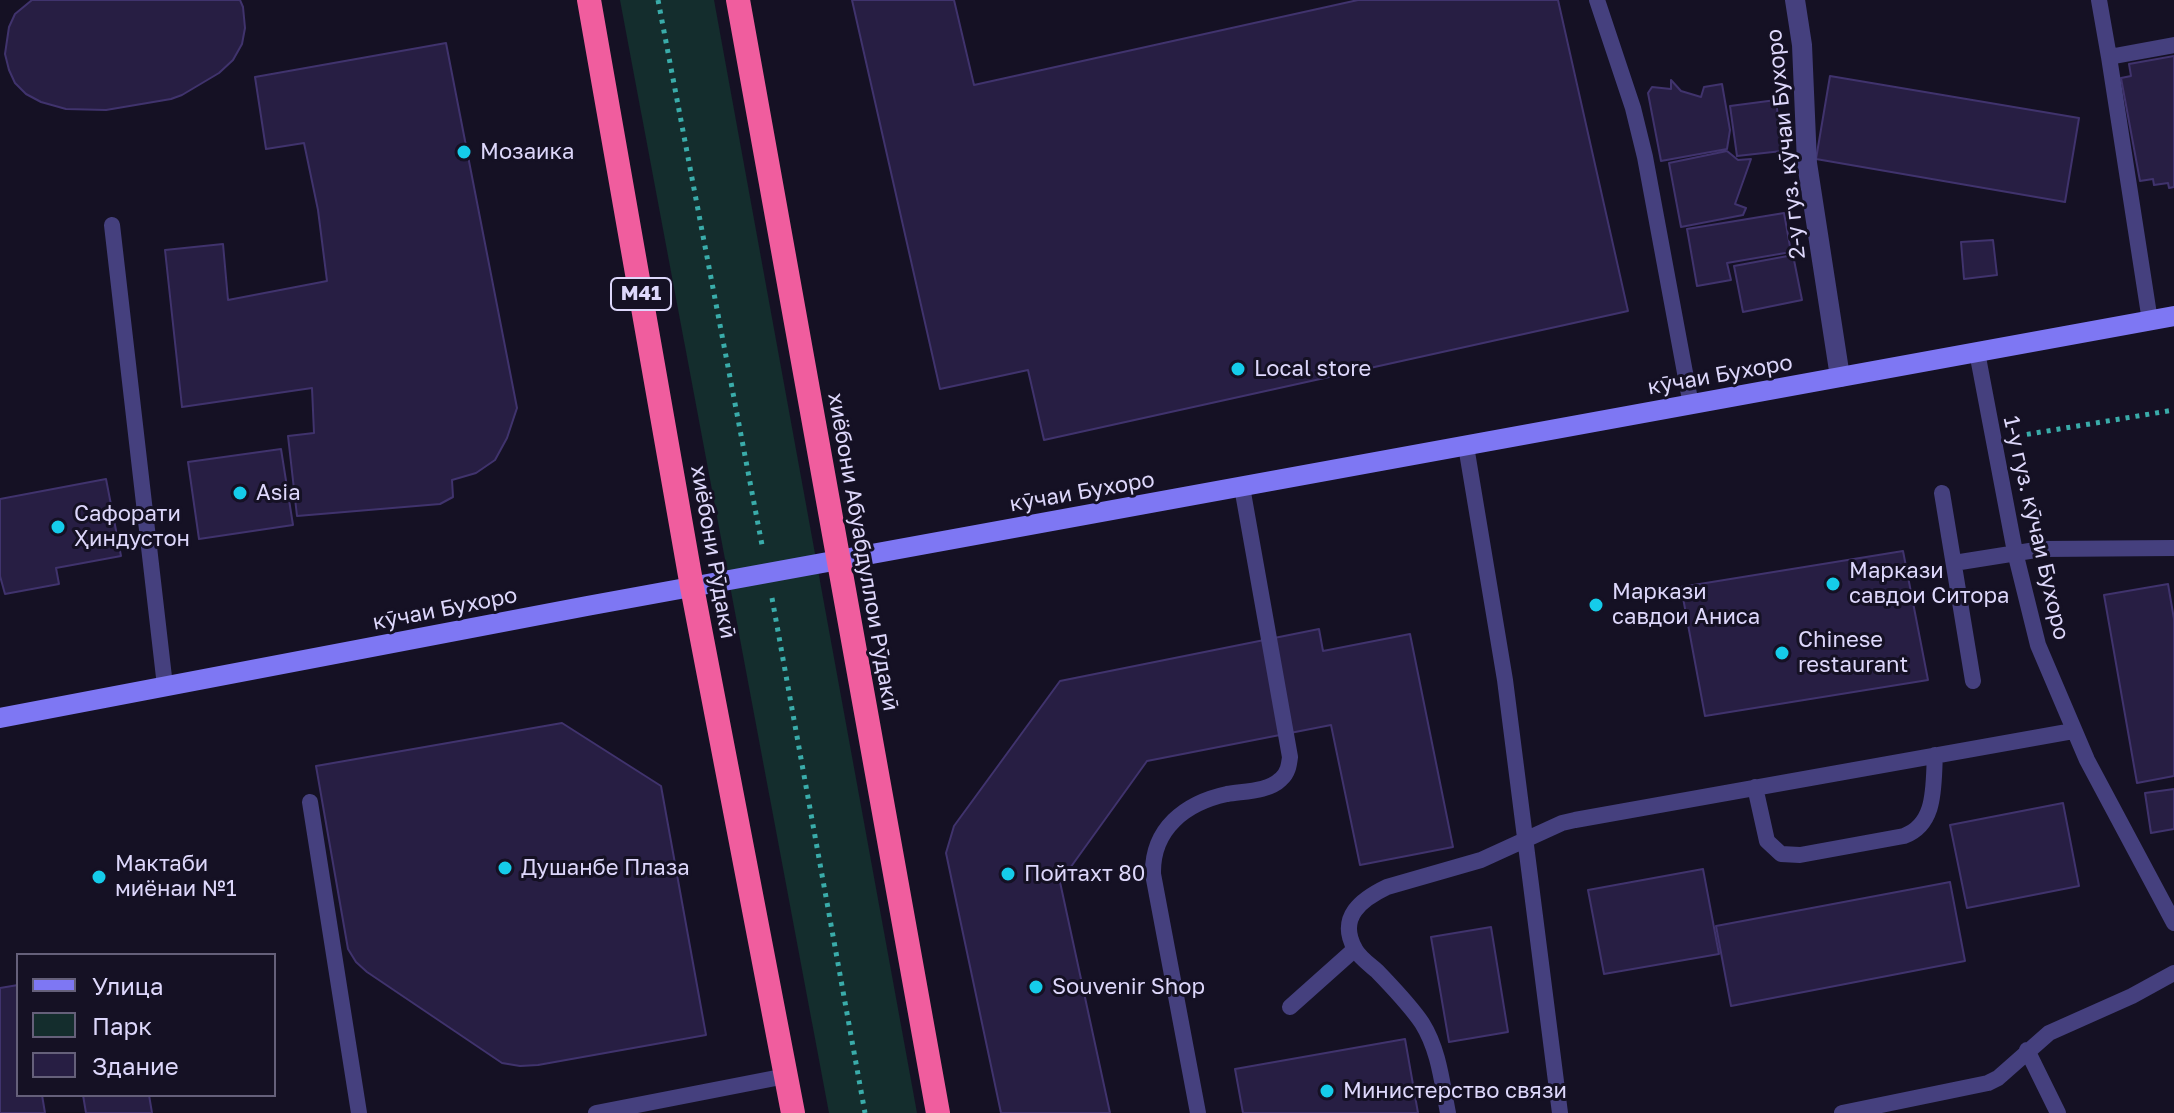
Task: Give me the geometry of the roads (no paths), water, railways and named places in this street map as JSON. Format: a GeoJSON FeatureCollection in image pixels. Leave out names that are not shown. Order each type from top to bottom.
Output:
{"type":"FeatureCollection","features":[{"type":"Feature","properties":{"kind":"highway","name":"хиёбони Рӯдакӣ"},"geometry":{"type":"LineString","coordinates":[[589,0],[692,587],[793,1113]]}},
{"type":"Feature","properties":{"kind":"highway","name":"хиёбони Абуабдуллои Рӯдакӣ"},"geometry":{"type":"LineString","coordinates":[[738,0],[938,1113]]}},
{"type":"Feature","properties":{"kind":"street","name":"2-у гуз. кӯчаи Бухоро"},"geometry":{"type":"LineString","coordinates":[[1795,0],[1802,45],[1807,163],[1840,377]]}},
{"type":"Feature","properties":{"kind":"street","name":"кӯчаи Бухоро"},"geometry":{"type":"LineString","coordinates":[[0,718],[692,587],[2174,316]]}},
{"type":"Feature","properties":{"kind":"lane"},"geometry":{"type":"LineString","coordinates":[[1597,0],[1633,108],[1645,157],[1691,405]]}},
{"type":"Feature","properties":{"kind":"lane"},"geometry":{"type":"LineString","coordinates":[[2099,0],[2150,321]]}},
{"type":"Feature","properties":{"kind":"lane"},"geometry":{"type":"LineString","coordinates":[[2109,57],[2174,45]]}},
{"type":"Feature","properties":{"kind":"lane"},"geometry":{"type":"LineString","coordinates":[[112,225],[165,686]]}},
{"type":"Feature","properties":{"kind":"lane","name":"1-у гуз. кӯчаи Бухоро"},"geometry":{"type":"LineString","coordinates":[[1977,352],[2015,552],[2038,645],[2073,731],[2174,923]]}},
{"type":"Feature","properties":{"kind":"lane"},"geometry":{"type":"LineString","coordinates":[[1466,446],[1494,609],[1560,1113]]}},
{"type":"Feature","properties":{"kind":"lane"},"geometry":{"type":"LineString","coordinates":[[1198,1113],[1153,874],[1156,845],[1178,817],[1198,802],[1261,789],[1282,779],[1290,757],[1242,487]]}},
{"type":"Feature","properties":{"kind":"lane"},"geometry":{"type":"LineString","coordinates":[[1942,493],[1973,681]]}},
{"type":"Feature","properties":{"kind":"lane"},"geometry":{"type":"LineString","coordinates":[[1954,563],[2015,552],[2071,548],[2174,548]]}},
{"type":"Feature","properties":{"kind":"lane"},"geometry":{"type":"LineString","coordinates":[[1448,1113],[1435,1049],[1422,1023],[1396,990],[1355,949],[1350,920],[1354,910],[1371,895],[1387,887],[1481,860],[1562,823],[2073,731]]}},
{"type":"Feature","properties":{"kind":"lane"},"geometry":{"type":"LineString","coordinates":[[1755,787],[1767,841],[1781,854],[1800,855],[1915,832],[1923,824],[1931,805],[1935,755]]}},
{"type":"Feature","properties":{"kind":"lane"},"geometry":{"type":"LineString","coordinates":[[310,802],[359,1113]]}},
{"type":"Feature","properties":{"kind":"lane"},"geometry":{"type":"LineString","coordinates":[[1290,1007],[1355,949]]}},
{"type":"Feature","properties":{"kind":"lane"},"geometry":{"type":"LineString","coordinates":[[1842,1113],[1988,1083],[2008,1070],[2049,1033],[2132,996],[2174,973]]}},
{"type":"Feature","properties":{"kind":"lane"},"geometry":{"type":"LineString","coordinates":[[2027,1050],[2058,1113]]}},
{"type":"Feature","properties":{"kind":"lane"},"geometry":{"type":"LineString","coordinates":[[596,1113],[786,1076]]}},
{"type":"Feature","properties":{"kind":"lane"},"geometry":{"type":"LineString","coordinates":[[1938,1095],[1943,1113]]}},
{"type":"Feature","properties":{"kind":"place","name":"Мозаика"},"geometry":{"type":"Point","coordinates":[464,152]}},
{"type":"Feature","properties":{"kind":"place","name":"Local store"},"geometry":{"type":"Point","coordinates":[1238,369]}},
{"type":"Feature","properties":{"kind":"place","name":"Asia"},"geometry":{"type":"Point","coordinates":[240,493]}},
{"type":"Feature","properties":{"kind":"place","name":"Сафорати Ҳиндустон"},"geometry":{"type":"Point","coordinates":[58,527]}},
{"type":"Feature","properties":{"kind":"place","name":"Маркази савдои Ситора"},"geometry":{"type":"Point","coordinates":[1833,584]}},
{"type":"Feature","properties":{"kind":"place","name":"Маркази савдои Аниса"},"geometry":{"type":"Point","coordinates":[1596,605]}},
{"type":"Feature","properties":{"kind":"place","name":"Chinese restaurant"},"geometry":{"type":"Point","coordinates":[1782,653]}},
{"type":"Feature","properties":{"kind":"place","name":"Душанбе Плаза"},"geometry":{"type":"Point","coordinates":[505,868]}},
{"type":"Feature","properties":{"kind":"place","name":"Пойтахт 80"},"geometry":{"type":"Point","coordinates":[1008,874]}},
{"type":"Feature","properties":{"kind":"place","name":"Мактаби миёнаи №1"},"geometry":{"type":"Point","coordinates":[99,877]}},
{"type":"Feature","properties":{"kind":"place","name":"Souvenir Shop"},"geometry":{"type":"Point","coordinates":[1036,987]}},
{"type":"Feature","properties":{"kind":"place","name":"Министерство связи"},"geometry":{"type":"Point","coordinates":[1327,1091]}}]}
